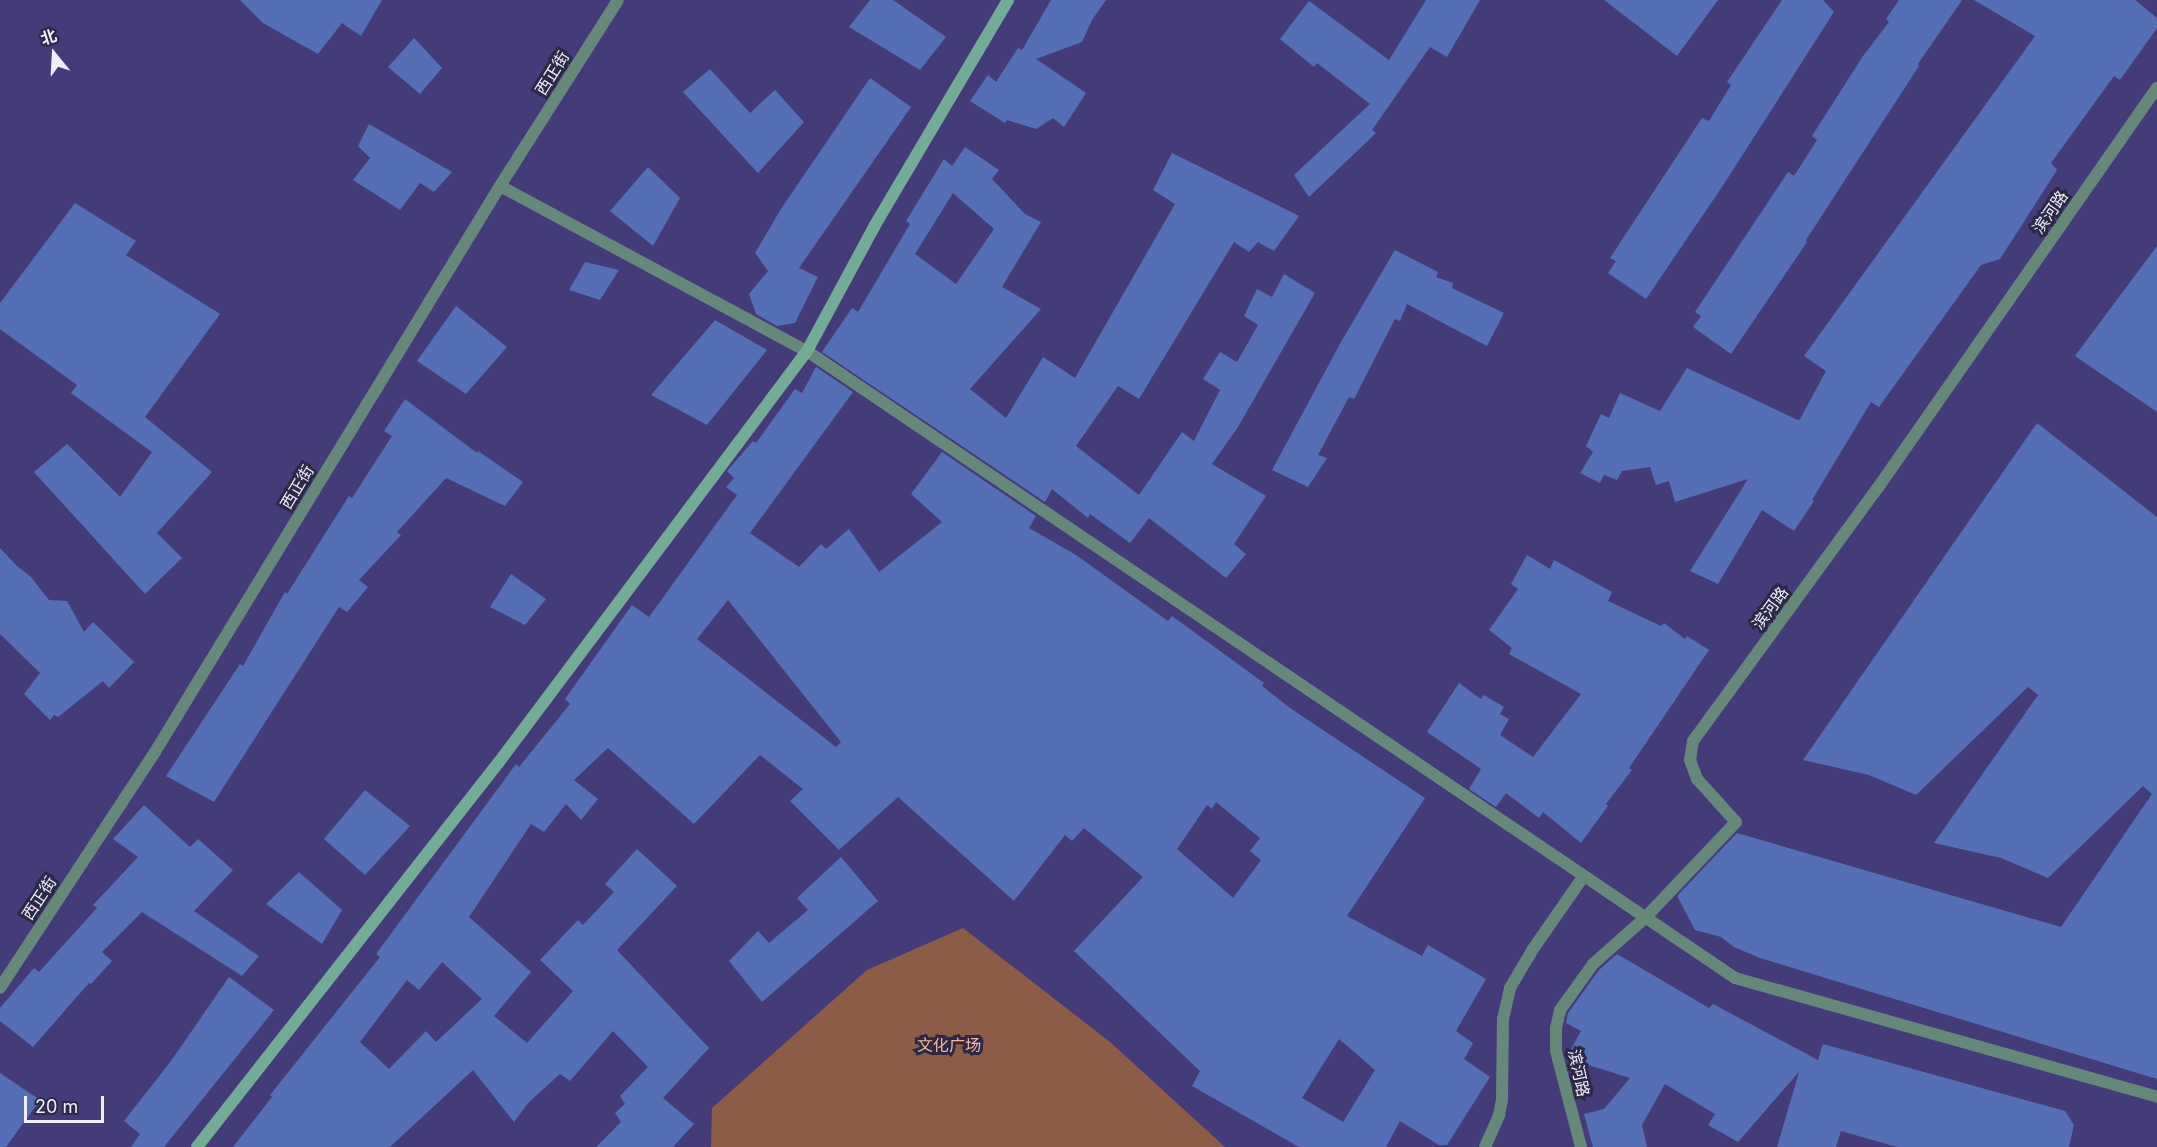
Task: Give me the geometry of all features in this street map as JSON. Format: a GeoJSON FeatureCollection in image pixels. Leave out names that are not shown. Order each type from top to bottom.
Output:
{"type":"FeatureCollection","features":[{"type":"Feature","properties":{"kind":"main road"},"geometry":{"type":"LineString","coordinates":[[197,1147],[500,762],[807,351],[875,225],[1008,0]]}},
{"type":"Feature","properties":{"kind":"street","name":"西正街"},"geometry":{"type":"LineString","coordinates":[[0,988],[155,752],[500,186],[618,0]]}},
{"type":"Feature","properties":{"kind":"street","name":"滨河路"},"geometry":{"type":"LineString","coordinates":[[1581,1147],[1556,1052],[1556,1028],[1560,1010],[1593,964],[1645,918],[1736,822],[1697,779],[1690,760],[1694,741],[1877,489],[2157,88]]}},
{"type":"Feature","properties":{"kind":"street"},"geometry":{"type":"LineString","coordinates":[[500,186],[807,351],[1735,978],[2157,1097]]}},
{"type":"Feature","properties":{"kind":"street"},"geometry":{"type":"LineString","coordinates":[[1485,1147],[1499,1115],[1502,1100],[1503,1019],[1510,988],[1583,877]]}},
{"type":"Feature","properties":{"kind":"green space","name":"文化广场"},"geometry":{"type":"Polygon","coordinates":[[[963,928],[1110,1042],[1225,1147],[711,1147],[712,1108],[867,970],[963,928]]]}},
{"type":"Feature","properties":{"kind":"building"},"geometry":{"type":"Polygon","coordinates":[[[240,0],[382,0],[361,36],[342,23],[318,54],[263,23],[240,0]]]}},
{"type":"Feature","properties":{"kind":"building"},"geometry":{"type":"Polygon","coordinates":[[[870,0],[893,0],[946,37],[920,70],[849,27],[870,0]]]}},
{"type":"Feature","properties":{"kind":"building"},"geometry":{"type":"Polygon","coordinates":[[[1051,0],[1106,0],[1092,20],[1082,42],[1036,59],[1086,93],[1064,127],[1053,118],[1036,129],[1007,120],[1005,123],[970,101],[988,75],[996,82],[1018,48],[1022,50],[1051,0]]]}},
{"type":"Feature","properties":{"kind":"building"},"geometry":{"type":"Polygon","coordinates":[[[1426,0],[1480,0],[1447,57],[1430,47],[1372,130],[1376,133],[1309,197],[1294,175],[1370,104],[1317,63],[1314,67],[1280,39],[1309,1],[1389,60],[1426,0]]]}},
{"type":"Feature","properties":{"kind":"building"},"geometry":{"type":"Polygon","coordinates":[[[1604,0],[1718,0],[1677,56],[1604,0]]]}},
{"type":"Feature","properties":{"kind":"building"},"geometry":{"type":"Polygon","coordinates":[[[1782,0],[1823,0],[1834,12],[1722,187],[1646,299],[1608,273],[1616,261],[1610,258],[1702,118],[1709,121],[1731,85],[1727,82],[1782,0]]]}},
{"type":"Feature","properties":{"kind":"building"},"geometry":{"type":"Polygon","coordinates":[[[1899,0],[1962,0],[1918,64],[1919,66],[1806,240],[1807,242],[1731,354],[1693,327],[1701,316],[1695,312],[1788,172],[1794,176],[1817,140],[1812,136],[1863,56],[1889,22],[1886,19],[1899,0]]]}},
{"type":"Feature","properties":{"kind":"building"},"geometry":{"type":"Polygon","coordinates":[[[1974,0],[2135,0],[2157,18],[2157,28],[2120,80],[2114,76],[2051,163],[2057,170],[2000,259],[1981,265],[1879,407],[1871,402],[1794,531],[1762,510],[1718,584],[1690,571],[1748,479],[1675,502],[1669,481],[1656,485],[1650,467],[1622,471],[1617,480],[1604,475],[1600,483],[1580,473],[1593,452],[1586,446],[1601,414],[1609,418],[1620,393],[1660,411],[1687,368],[1800,419],[1826,371],[1804,356],[2035,36],[1974,0]]]}},
{"type":"Feature","properties":{"kind":"building"},"geometry":{"type":"Polygon","coordinates":[[[414,38],[442,68],[420,94],[388,67],[414,38]]]}},
{"type":"Feature","properties":{"kind":"building"},"geometry":{"type":"Polygon","coordinates":[[[710,69],[750,113],[775,90],[804,122],[758,173],[683,92],[710,69]]]}},
{"type":"Feature","properties":{"kind":"building"},"geometry":{"type":"Polygon","coordinates":[[[870,78],[911,107],[799,268],[818,277],[795,323],[777,326],[756,314],[749,294],[768,271],[755,253],[781,209],[870,78]]]}},
{"type":"Feature","properties":{"kind":"building"},"geometry":{"type":"Polygon","coordinates":[[[369,124],[452,172],[434,192],[420,183],[400,210],[353,180],[370,158],[358,146],[369,124]]]}},
{"type":"Feature","properties":{"kind":"building"},"geometry":{"type":"Polygon","coordinates":[[[965,147],[999,170],[992,179],[1025,214],[1041,222],[1002,287],[1041,309],[970,389],[1006,418],[1043,357],[1075,378],[1175,204],[1153,190],[1172,153],[1299,216],[1274,251],[1258,242],[1249,252],[1234,242],[1139,399],[1118,386],[1076,446],[1139,495],[1182,432],[1194,441],[1220,390],[1203,379],[1220,352],[1237,362],[1258,325],[1244,316],[1257,289],[1272,297],[1284,274],[1315,293],[1238,427],[1212,464],[1266,496],[1234,544],[1246,554],[1226,578],[1149,518],[1130,543],[1090,514],[1088,518],[1052,489],[1045,502],[822,352],[852,308],[858,312],[910,224],[906,221],[944,159],[952,166],[965,147]],[[953,193],[915,254],[956,284],[994,229],[953,193]]]}},
{"type":"Feature","properties":{"kind":"building"},"geometry":{"type":"Polygon","coordinates":[[[648,167],[680,198],[653,246],[610,211],[648,167]]]}},
{"type":"Feature","properties":{"kind":"building"},"geometry":{"type":"Polygon","coordinates":[[[75,203],[136,241],[126,255],[220,314],[145,417],[212,472],[157,533],[182,558],[145,594],[34,472],[67,444],[120,497],[152,452],[71,393],[77,385],[0,329],[0,303],[75,203]]]}},
{"type":"Feature","properties":{"kind":"building"},"geometry":{"type":"Polygon","coordinates":[[[2157,246],[2157,412],[2075,356],[2157,246]]]}},
{"type":"Feature","properties":{"kind":"building"},"geometry":{"type":"Polygon","coordinates":[[[1395,250],[1438,272],[1436,277],[1453,283],[1452,288],[1504,313],[1487,346],[1407,304],[1400,321],[1395,319],[1354,399],[1349,397],[1318,455],[1327,458],[1308,487],[1272,470],[1341,342],[1395,250]]]}},
{"type":"Feature","properties":{"kind":"building"},"geometry":{"type":"Polygon","coordinates":[[[585,262],[619,270],[600,300],[569,290],[585,262]]]}},
{"type":"Feature","properties":{"kind":"building"},"geometry":{"type":"Polygon","coordinates":[[[456,306],[507,347],[466,394],[417,361],[456,306]]]}},
{"type":"Feature","properties":{"kind":"building"},"geometry":{"type":"Polygon","coordinates":[[[715,320],[767,350],[707,425],[651,395],[715,320]]]}},
{"type":"Feature","properties":{"kind":"building"},"geometry":{"type":"Polygon","coordinates":[[[816,367],[853,392],[750,533],[799,567],[821,544],[826,549],[849,529],[879,572],[942,522],[911,494],[942,452],[1036,516],[1029,528],[1076,555],[1168,621],[1172,616],[1264,683],[1262,686],[1290,708],[1425,798],[1347,916],[1422,956],[1428,945],[1486,979],[1456,1031],[1473,1043],[1464,1059],[1490,1077],[1447,1145],[1439,1145],[1400,1121],[1386,1147],[1299,1147],[1192,1086],[1200,1071],[1074,951],[1143,877],[1084,828],[1072,841],[1065,835],[1014,901],[898,797],[839,850],[790,801],[803,789],[760,755],[694,824],[608,748],[574,780],[598,799],[581,820],[566,804],[544,832],[531,824],[469,917],[531,972],[494,1016],[527,1043],[573,991],[540,960],[578,920],[583,925],[614,892],[605,884],[637,849],[677,886],[617,950],[709,1048],[663,1098],[694,1124],[673,1147],[596,1147],[621,1122],[615,1113],[625,1104],[620,1096],[648,1067],[613,1031],[570,1081],[560,1074],[528,1103],[514,1122],[473,1070],[390,1147],[233,1147],[272,1097],[270,1095],[380,957],[376,954],[516,764],[519,767],[570,704],[565,699],[632,605],[649,617],[737,495],[726,487],[734,478],[727,471],[753,441],[756,443],[795,389],[802,393],[816,367]],[[728,600],[697,639],[836,747],[841,742],[728,600]],[[1216,802],[1212,809],[1207,805],[1177,849],[1233,898],[1261,860],[1250,851],[1260,838],[1216,802]],[[442,962],[419,990],[407,980],[360,1042],[389,1069],[426,1031],[436,1042],[482,999],[442,962]],[[1339,1039],[1302,1098],[1343,1122],[1375,1070],[1339,1039]]]}},
{"type":"Feature","properties":{"kind":"building"},"geometry":{"type":"Polygon","coordinates":[[[405,399],[477,453],[478,451],[523,482],[505,506],[446,478],[397,532],[401,535],[359,580],[368,587],[347,612],[339,607],[214,802],[166,776],[240,664],[243,666],[285,592],[287,594],[349,496],[352,498],[392,436],[384,431],[405,399]]]}},
{"type":"Feature","properties":{"kind":"building"},"geometry":{"type":"Polygon","coordinates":[[[2037,423],[2157,517],[2157,1079],[1760,958],[1734,947],[1721,937],[1695,930],[1677,896],[1737,833],[2061,927],[2152,794],[2143,786],[2048,878],[2001,858],[1934,843],[2038,695],[2028,687],[1916,795],[1869,775],[1803,760],[2037,423]]]}},
{"type":"Feature","properties":{"kind":"building"},"geometry":{"type":"Polygon","coordinates":[[[0,548],[31,577],[49,600],[67,601],[84,632],[93,622],[134,662],[109,688],[103,681],[58,717],[54,715],[50,720],[24,694],[40,673],[0,634],[0,548]]]}},
{"type":"Feature","properties":{"kind":"building"},"geometry":{"type":"Polygon","coordinates":[[[1527,555],[1550,569],[1554,560],[1612,592],[1608,601],[1661,626],[1664,623],[1685,639],[1687,636],[1709,650],[1629,768],[1632,770],[1606,804],[1608,806],[1581,843],[1543,812],[1539,818],[1506,793],[1496,807],[1469,789],[1481,769],[1427,732],[1459,683],[1481,699],[1484,695],[1504,707],[1500,714],[1509,719],[1500,735],[1533,757],[1581,694],[1509,654],[1512,648],[1489,630],[1518,589],[1511,584],[1527,555]]]}},
{"type":"Feature","properties":{"kind":"building"},"geometry":{"type":"Polygon","coordinates":[[[511,574],[546,599],[525,625],[490,607],[511,574]]]}},
{"type":"Feature","properties":{"kind":"building"},"geometry":{"type":"Polygon","coordinates":[[[365,790],[410,826],[365,875],[324,839],[365,790]]]}},
{"type":"Feature","properties":{"kind":"building"},"geometry":{"type":"Polygon","coordinates":[[[144,805],[190,847],[198,839],[233,870],[194,911],[259,956],[242,976],[142,912],[102,952],[112,961],[91,984],[89,983],[33,1047],[0,1021],[0,1008],[34,968],[39,972],[97,908],[93,905],[138,857],[113,839],[144,805]]]}},
{"type":"Feature","properties":{"kind":"building"},"geometry":{"type":"Polygon","coordinates":[[[841,857],[878,901],[762,1002],[729,961],[758,931],[769,943],[808,910],[797,898],[841,857]]]}},
{"type":"Feature","properties":{"kind":"building"},"geometry":{"type":"Polygon","coordinates":[[[299,872],[342,910],[322,944],[266,904],[299,872]]]}},
{"type":"Feature","properties":{"kind":"building"},"geometry":{"type":"Polygon","coordinates":[[[1617,954],[1709,1008],[1713,1004],[1818,1060],[1823,1044],[2065,1111],[2074,1125],[2069,1147],[1897,1147],[1841,1131],[1836,1147],[1777,1147],[1799,1072],[1738,1142],[1708,1125],[1715,1114],[1665,1084],[1642,1125],[1647,1147],[1593,1147],[1584,1114],[1604,1109],[1630,1078],[1566,1058],[1581,1031],[1566,1023],[1568,1013],[1599,970],[1617,954]]]}},
{"type":"Feature","properties":{"kind":"building"},"geometry":{"type":"Polygon","coordinates":[[[229,977],[274,1010],[164,1147],[131,1147],[140,1134],[124,1121],[171,1061],[229,977]]]}},
{"type":"Feature","properties":{"kind":"building"},"geometry":{"type":"Polygon","coordinates":[[[0,1073],[40,1100],[6,1147],[0,1147],[0,1073]]]}}]}
